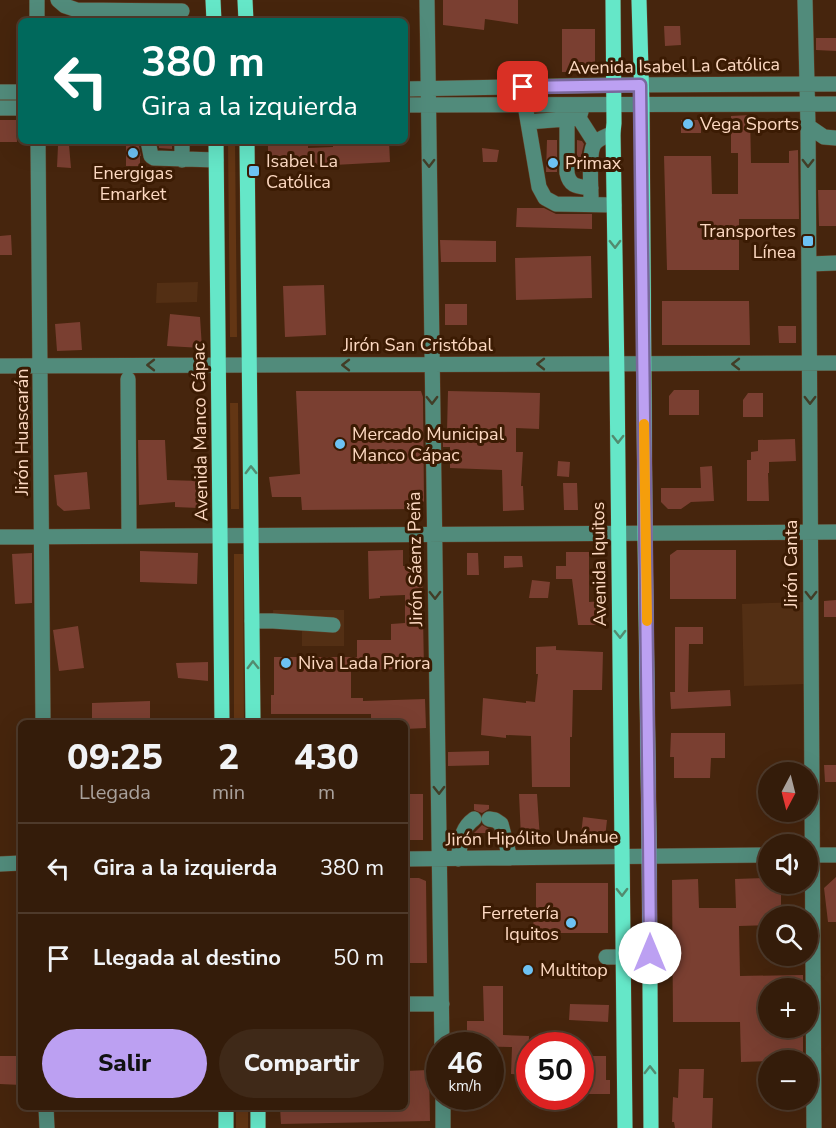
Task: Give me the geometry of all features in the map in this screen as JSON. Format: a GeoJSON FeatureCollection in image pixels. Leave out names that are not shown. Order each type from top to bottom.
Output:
{"type":"FeatureCollection","features":[{"type":"Feature","properties":{"kind":"main road"},"geometry":{"type":"LineString","coordinates":[[213,0],[214,18]]}},
{"type":"Feature","properties":{"kind":"main road"},"geometry":{"type":"LineString","coordinates":[[245,0],[246,18]]}},
{"type":"Feature","properties":{"kind":"main road","name":"Avenida Iquitos"},"geometry":{"type":"LineString","coordinates":[[613,0],[625,1128]]}},
{"type":"Feature","properties":{"kind":"main road"},"geometry":{"type":"LineString","coordinates":[[639,0],[642,104],[651,1128]]}},
{"type":"Feature","properties":{"kind":"main road","name":"Avenida Manco Cápac"},"geometry":{"type":"LineString","coordinates":[[216,144],[222,720]]}},
{"type":"Feature","properties":{"kind":"main road"},"geometry":{"type":"LineString","coordinates":[[247,144],[254,720]]}},
{"type":"Feature","properties":{"kind":"main road"},"geometry":{"type":"LineString","coordinates":[[226,1110],[226,1128]]}},
{"type":"Feature","properties":{"kind":"main road"},"geometry":{"type":"LineString","coordinates":[[258,1110],[258,1128]]}},
{"type":"Feature","properties":{"kind":"street"},"geometry":{"type":"LineString","coordinates":[[37,0],[37,18]]}},
{"type":"Feature","properties":{"kind":"street"},"geometry":{"type":"LineString","coordinates":[[58,0],[65,6],[77,10],[182,11]]}},
{"type":"Feature","properties":{"kind":"street","name":"Jirón Sáenz Peña"},"geometry":{"type":"LineString","coordinates":[[427,0],[440,859],[445,957],[442,1032]]}},
{"type":"Feature","properties":{"kind":"street","name":"Jirón Canta"},"geometry":{"type":"LineString","coordinates":[[805,0],[809,264],[810,834]]}},
{"type":"Feature","properties":{"kind":"street","name":"Avenida Isabel La Católica"},"geometry":{"type":"LineString","coordinates":[[408,104],[428,97],[614,85],[836,84]]}},
{"type":"Feature","properties":{"kind":"street","name":"Avenida Isabel La Católica"},"geometry":{"type":"LineString","coordinates":[[408,90],[428,97],[525,105],[576,114],[614,104],[836,104]]}},
{"type":"Feature","properties":{"kind":"street"},"geometry":{"type":"LineString","coordinates":[[0,92],[18,92]]}},
{"type":"Feature","properties":{"kind":"street"},"geometry":{"type":"LineString","coordinates":[[525,105],[539,187],[545,198],[556,204],[614,206]]}},
{"type":"Feature","properties":{"kind":"street"},"geometry":{"type":"LineString","coordinates":[[0,108],[18,108]]}},
{"type":"Feature","properties":{"kind":"street"},"geometry":{"type":"LineString","coordinates":[[528,122],[576,114]]}},
{"type":"Feature","properties":{"kind":"street"},"geometry":{"type":"LineString","coordinates":[[576,114],[595,143]]}},
{"type":"Feature","properties":{"kind":"street"},"geometry":{"type":"LineString","coordinates":[[576,114],[567,173],[568,180],[575,186],[591,188]]}},
{"type":"Feature","properties":{"kind":"street"},"geometry":{"type":"LineString","coordinates":[[808,126],[824,137],[836,138]]}},
{"type":"Feature","properties":{"kind":"street"},"geometry":{"type":"LineString","coordinates":[[591,204],[593,148],[595,143],[613,133]]}},
{"type":"Feature","properties":{"kind":"street","name":"Jirón Huascarán"},"geometry":{"type":"LineString","coordinates":[[39,144],[43,720]]}},
{"type":"Feature","properties":{"kind":"street"},"geometry":{"type":"LineString","coordinates":[[149,144],[151,156],[154,158],[216,160]]}},
{"type":"Feature","properties":{"kind":"street"},"geometry":{"type":"LineString","coordinates":[[182,144],[182,160]]}},
{"type":"Feature","properties":{"kind":"street"},"geometry":{"type":"LineString","coordinates":[[809,264],[836,264]]}},
{"type":"Feature","properties":{"kind":"street","name":"Jirón San Cristóbal"},"geometry":{"type":"LineString","coordinates":[[0,366],[836,363]]}},
{"type":"Feature","properties":{"kind":"street"},"geometry":{"type":"LineString","coordinates":[[128,379],[129,536]]}},
{"type":"Feature","properties":{"kind":"street"},"geometry":{"type":"LineString","coordinates":[[0,537],[836,532]]}},
{"type":"Feature","properties":{"kind":"street"},"geometry":{"type":"LineString","coordinates":[[252,621],[333,625]]}},
{"type":"Feature","properties":{"kind":"street"},"geometry":{"type":"LineString","coordinates":[[458,859],[464,829],[467,825],[482,819],[495,820],[501,824],[510,858]]}},
{"type":"Feature","properties":{"kind":"street","name":"Jirón Hipólito Unánue"},"geometry":{"type":"LineString","coordinates":[[408,859],[758,855]]}},
{"type":"Feature","properties":{"kind":"street"},"geometry":{"type":"LineString","coordinates":[[818,855],[836,855]]}},
{"type":"Feature","properties":{"kind":"street"},"geometry":{"type":"LineString","coordinates":[[0,864],[18,863]]}},
{"type":"Feature","properties":{"kind":"street","name":"Jirón Canta"},"geometry":{"type":"LineString","coordinates":[[811,894],[814,1128]]}},
{"type":"Feature","properties":{"kind":"street"},"geometry":{"type":"LineString","coordinates":[[606,957],[623,957]]}},
{"type":"Feature","properties":{"kind":"street"},"geometry":{"type":"LineString","coordinates":[[408,1004],[442,1004]]}},
{"type":"Feature","properties":{"kind":"street"},"geometry":{"type":"LineString","coordinates":[[46,1110],[46,1128]]}},
{"type":"Feature","properties":{"kind":"street"},"geometry":{"type":"LineString","coordinates":[[442,1110],[443,1128]]}},
{"type":"Feature","properties":{"kind":"shaded area"},"geometry":{"type":"Polygon","coordinates":[[[228,144],[235,144],[237,337],[230,337],[228,144]]]}},
{"type":"Feature","properties":{"kind":"shaded area"},"geometry":{"type":"Polygon","coordinates":[[[198,282],[197,302],[156,303],[157,283],[198,282]]]}},
{"type":"Feature","properties":{"kind":"shaded area"},"geometry":{"type":"Polygon","coordinates":[[[230,403],[238,403],[239,509],[231,509],[230,403]]]}},
{"type":"Feature","properties":{"kind":"shaded area"},"geometry":{"type":"Polygon","coordinates":[[[234,554],[243,554],[244,720],[234,720],[234,554]]]}},
{"type":"Feature","properties":{"kind":"shaded area"},"geometry":{"type":"Polygon","coordinates":[[[803,602],[805,684],[744,686],[742,604],[803,602]]]}},
{"type":"Feature","properties":{"kind":"shaded area"},"geometry":{"type":"Polygon","coordinates":[[[273,610],[344,610],[344,646],[302,646],[302,628],[274,627],[273,610]]]}},
{"type":"Feature","properties":{"kind":"shaded area"},"geometry":{"type":"Polygon","coordinates":[[[236,1110],[248,1110],[248,1128],[236,1128],[236,1110]]]}},
{"type":"Feature","properties":{"kind":"building"},"geometry":{"type":"Polygon","coordinates":[[[443,0],[518,0],[518,24],[485,19],[484,30],[443,25],[443,0]]]}},
{"type":"Feature","properties":{"kind":"building"},"geometry":{"type":"Polygon","coordinates":[[[664,26],[680,26],[681,45],[665,46],[664,26]]]}},
{"type":"Feature","properties":{"kind":"building"},"geometry":{"type":"Polygon","coordinates":[[[562,29],[595,29],[595,72],[562,72],[562,29]]]}},
{"type":"Feature","properties":{"kind":"building"},"geometry":{"type":"Polygon","coordinates":[[[816,38],[836,38],[836,51],[816,50],[816,38]]]}},
{"type":"Feature","properties":{"kind":"building"},"geometry":{"type":"Polygon","coordinates":[[[727,59],[739,59],[739,72],[727,72],[727,59]]]}},
{"type":"Feature","properties":{"kind":"building"},"geometry":{"type":"Polygon","coordinates":[[[750,115],[751,163],[789,163],[789,151],[798,150],[799,219],[739,219],[739,270],[667,270],[664,156],[711,156],[712,194],[738,194],[738,153],[731,153],[731,116],[750,115]]]}},
{"type":"Feature","properties":{"kind":"building"},"geometry":{"type":"Polygon","coordinates":[[[0,120],[16,120],[17,142],[0,142],[0,120]]]}},
{"type":"Feature","properties":{"kind":"building"},"geometry":{"type":"Polygon","coordinates":[[[681,120],[701,120],[701,133],[681,133],[681,120]]]}},
{"type":"Feature","properties":{"kind":"building","name":"Primax"},"geometry":{"type":"Polygon","coordinates":[[[547,140],[557,140],[557,172],[546,172],[547,140]]]}},
{"type":"Feature","properties":{"kind":"building"},"geometry":{"type":"Polygon","coordinates":[[[577,140],[584,144],[581,172],[577,172],[577,140]]]}},
{"type":"Feature","properties":{"kind":"building","name":"Energigas Emarket"},"geometry":{"type":"Polygon","coordinates":[[[126,144],[139,144],[140,166],[126,166],[126,144]]]}},
{"type":"Feature","properties":{"kind":"building"},"geometry":{"type":"Polygon","coordinates":[[[158,144],[172,144],[172,149],[159,148],[158,144]]]}},
{"type":"Feature","properties":{"kind":"building"},"geometry":{"type":"Polygon","coordinates":[[[268,144],[308,144],[308,148],[333,147],[333,144],[389,144],[390,162],[268,165],[268,144]]]}},
{"type":"Feature","properties":{"kind":"building"},"geometry":{"type":"Polygon","coordinates":[[[69,145],[71,168],[57,167],[58,146],[69,145]]]}},
{"type":"Feature","properties":{"kind":"building"},"geometry":{"type":"Polygon","coordinates":[[[482,148],[499,150],[497,162],[483,162],[482,148]]]}},
{"type":"Feature","properties":{"kind":"building"},"geometry":{"type":"Polygon","coordinates":[[[818,190],[836,190],[836,226],[819,226],[818,190]]]}},
{"type":"Feature","properties":{"kind":"building"},"geometry":{"type":"Polygon","coordinates":[[[517,208],[544,208],[556,214],[592,214],[592,229],[516,227],[517,208]]]}},
{"type":"Feature","properties":{"kind":"building"},"geometry":{"type":"Polygon","coordinates":[[[11,235],[12,255],[0,255],[0,236],[11,235]]]}},
{"type":"Feature","properties":{"kind":"building"},"geometry":{"type":"Polygon","coordinates":[[[440,240],[496,241],[496,262],[441,262],[440,240]]]}},
{"type":"Feature","properties":{"kind":"building"},"geometry":{"type":"Polygon","coordinates":[[[591,256],[592,298],[516,300],[515,258],[591,256]]]}},
{"type":"Feature","properties":{"kind":"building"},"geometry":{"type":"Polygon","coordinates":[[[324,285],[326,335],[285,337],[283,286],[324,285]]]}},
{"type":"Feature","properties":{"kind":"building"},"geometry":{"type":"Polygon","coordinates":[[[662,301],[749,301],[750,345],[662,345],[662,301]]]}},
{"type":"Feature","properties":{"kind":"building"},"geometry":{"type":"Polygon","coordinates":[[[445,304],[467,304],[467,325],[445,325],[445,304]]]}},
{"type":"Feature","properties":{"kind":"building"},"geometry":{"type":"Polygon","coordinates":[[[170,314],[200,317],[202,348],[167,346],[170,314]]]}},
{"type":"Feature","properties":{"kind":"building"},"geometry":{"type":"Polygon","coordinates":[[[80,322],[82,350],[57,351],[55,324],[80,322]]]}},
{"type":"Feature","properties":{"kind":"building"},"geometry":{"type":"Polygon","coordinates":[[[778,326],[796,326],[796,343],[779,343],[778,326]]]}},
{"type":"Feature","properties":{"kind":"building"},"geometry":{"type":"Polygon","coordinates":[[[674,390],[699,390],[699,415],[669,415],[669,396],[674,390]]]}},
{"type":"Feature","properties":{"kind":"building"},"geometry":{"type":"Polygon","coordinates":[[[296,391],[421,391],[423,397],[424,501],[416,509],[302,510],[301,497],[272,497],[269,477],[300,474],[296,391]]]}},
{"type":"Feature","properties":{"kind":"building"},"geometry":{"type":"Polygon","coordinates":[[[448,391],[540,393],[539,429],[516,428],[516,452],[523,452],[521,486],[523,486],[524,510],[503,511],[502,470],[450,468],[450,447],[443,447],[443,431],[447,431],[448,391]]]}},
{"type":"Feature","properties":{"kind":"building"},"geometry":{"type":"Polygon","coordinates":[[[748,393],[763,393],[763,417],[743,417],[743,400],[748,393]]]}},
{"type":"Feature","properties":{"kind":"building"},"geometry":{"type":"Polygon","coordinates":[[[795,439],[796,461],[769,462],[769,501],[747,501],[747,460],[751,460],[751,452],[758,451],[758,440],[795,439]]]}},
{"type":"Feature","properties":{"kind":"building"},"geometry":{"type":"Polygon","coordinates":[[[138,440],[165,440],[167,480],[199,481],[198,508],[175,507],[175,502],[139,505],[138,440]]]}},
{"type":"Feature","properties":{"kind":"building"},"geometry":{"type":"Polygon","coordinates":[[[558,461],[570,462],[569,477],[557,476],[558,461]]]}},
{"type":"Feature","properties":{"kind":"building"},"geometry":{"type":"Polygon","coordinates":[[[712,466],[714,501],[691,502],[681,509],[668,509],[661,502],[661,488],[701,488],[700,467],[712,466]]]}},
{"type":"Feature","properties":{"kind":"building"},"geometry":{"type":"Polygon","coordinates":[[[87,472],[90,509],[64,511],[57,505],[54,475],[87,472]]]}},
{"type":"Feature","properties":{"kind":"building"},"geometry":{"type":"Polygon","coordinates":[[[563,483],[577,483],[578,510],[564,510],[563,483]]]}},
{"type":"Feature","properties":{"kind":"building"},"geometry":{"type":"Polygon","coordinates":[[[403,550],[403,566],[422,566],[424,669],[351,670],[351,698],[363,698],[363,701],[425,699],[426,728],[408,729],[408,720],[371,720],[371,714],[271,714],[271,695],[274,695],[274,657],[357,657],[357,640],[391,640],[391,624],[405,623],[405,595],[369,599],[368,551],[403,550]]]}},
{"type":"Feature","properties":{"kind":"building"},"geometry":{"type":"Polygon","coordinates":[[[677,550],[736,550],[736,599],[670,599],[670,555],[677,550]]]}},
{"type":"Feature","properties":{"kind":"building"},"geometry":{"type":"Polygon","coordinates":[[[140,551],[198,553],[197,584],[140,582],[140,551]]]}},
{"type":"Feature","properties":{"kind":"building"},"geometry":{"type":"Polygon","coordinates":[[[566,552],[589,552],[589,602],[602,601],[602,625],[578,625],[572,579],[556,579],[556,566],[566,566],[566,552]]]}},
{"type":"Feature","properties":{"kind":"building"},"geometry":{"type":"Polygon","coordinates":[[[32,553],[32,603],[15,604],[12,554],[32,553]]]}},
{"type":"Feature","properties":{"kind":"building"},"geometry":{"type":"Polygon","coordinates":[[[467,553],[478,553],[479,575],[467,575],[467,553]]]}},
{"type":"Feature","properties":{"kind":"building"},"geometry":{"type":"Polygon","coordinates":[[[504,556],[522,556],[523,567],[504,568],[504,556]]]}},
{"type":"Feature","properties":{"kind":"building"},"geometry":{"type":"Polygon","coordinates":[[[532,580],[550,582],[548,598],[529,598],[532,580]]]}},
{"type":"Feature","properties":{"kind":"building"},"geometry":{"type":"Polygon","coordinates":[[[836,600],[836,617],[824,617],[824,601],[836,600]]]}},
{"type":"Feature","properties":{"kind":"building"},"geometry":{"type":"Polygon","coordinates":[[[78,626],[84,668],[59,671],[53,630],[78,626]]]}},
{"type":"Feature","properties":{"kind":"building"},"geometry":{"type":"Polygon","coordinates":[[[675,627],[703,627],[703,644],[689,644],[688,692],[730,690],[731,706],[671,709],[670,692],[675,692],[675,627]]]}},
{"type":"Feature","properties":{"kind":"building"},"geometry":{"type":"Polygon","coordinates":[[[556,646],[556,650],[603,652],[602,690],[573,690],[570,787],[532,787],[531,736],[506,735],[506,738],[481,735],[483,698],[535,702],[538,674],[536,674],[536,647],[556,646]]]}},
{"type":"Feature","properties":{"kind":"building"},"geometry":{"type":"Polygon","coordinates":[[[208,662],[208,681],[178,678],[176,663],[208,662]]]}},
{"type":"Feature","properties":{"kind":"building"},"geometry":{"type":"Polygon","coordinates":[[[150,701],[150,720],[92,720],[92,703],[150,701]]]}},
{"type":"Feature","properties":{"kind":"building"},"geometry":{"type":"Polygon","coordinates":[[[671,733],[725,733],[725,758],[711,758],[710,778],[674,778],[674,757],[670,757],[671,733]]]}},
{"type":"Feature","properties":{"kind":"building"},"geometry":{"type":"Polygon","coordinates":[[[489,751],[489,765],[448,766],[448,752],[489,751]]]}},
{"type":"Feature","properties":{"kind":"building"},"geometry":{"type":"Polygon","coordinates":[[[824,765],[836,765],[836,782],[825,782],[824,765]]]}},
{"type":"Feature","properties":{"kind":"building"},"geometry":{"type":"Polygon","coordinates":[[[408,794],[423,794],[423,840],[408,840],[408,794]]]}},
{"type":"Feature","properties":{"kind":"building"},"geometry":{"type":"Polygon","coordinates":[[[519,794],[537,794],[540,839],[521,838],[519,794]]]}},
{"type":"Feature","properties":{"kind":"building"},"geometry":{"type":"Polygon","coordinates":[[[474,804],[489,805],[489,809],[482,813],[474,810],[474,804]]]}},
{"type":"Feature","properties":{"kind":"building"},"geometry":{"type":"Polygon","coordinates":[[[583,817],[607,820],[605,838],[581,835],[583,817]]]}},
{"type":"Feature","properties":{"kind":"building"},"geometry":{"type":"Polygon","coordinates":[[[482,825],[489,829],[489,833],[474,833],[482,825]]]}},
{"type":"Feature","properties":{"kind":"building"},"geometry":{"type":"Polygon","coordinates":[[[836,877],[836,922],[828,922],[824,888],[836,877]]]}},
{"type":"Feature","properties":{"kind":"building"},"geometry":{"type":"Polygon","coordinates":[[[408,878],[419,878],[426,881],[427,963],[408,963],[408,878]]]}},
{"type":"Feature","properties":{"kind":"building"},"geometry":{"type":"Polygon","coordinates":[[[758,878],[758,894],[781,894],[781,906],[758,906],[758,925],[739,926],[740,976],[803,975],[803,978],[758,978],[758,1038],[803,1038],[803,1050],[758,1050],[758,1061],[741,1062],[740,1022],[673,1022],[672,880],[698,879],[699,908],[736,908],[735,879],[758,878]]]}},
{"type":"Feature","properties":{"kind":"building"},"geometry":{"type":"Polygon","coordinates":[[[536,883],[608,883],[608,933],[533,933],[536,883]]]}},
{"type":"Feature","properties":{"kind":"building"},"geometry":{"type":"Polygon","coordinates":[[[483,986],[503,986],[503,1032],[467,1032],[467,1021],[484,1021],[483,986]]]}},
{"type":"Feature","properties":{"kind":"building"},"geometry":{"type":"Polygon","coordinates":[[[570,1004],[609,1005],[608,1022],[569,1020],[570,1004]]]}},
{"type":"Feature","properties":{"kind":"building"},"geometry":{"type":"Polygon","coordinates":[[[504,1035],[516,1036],[516,1074],[511,1074],[512,1047],[504,1047],[504,1035]]]}},
{"type":"Feature","properties":{"kind":"building"},"geometry":{"type":"Polygon","coordinates":[[[0,1056],[18,1056],[18,1085],[0,1084],[0,1056]]]}},
{"type":"Feature","properties":{"kind":"building"},"geometry":{"type":"Polygon","coordinates":[[[594,1056],[606,1056],[606,1080],[610,1080],[610,1094],[594,1094],[594,1056]]]}},
{"type":"Feature","properties":{"kind":"building"},"geometry":{"type":"Polygon","coordinates":[[[679,1069],[704,1069],[703,1098],[713,1098],[712,1128],[675,1128],[672,1122],[673,1097],[678,1098],[679,1069]]]}},
{"type":"Feature","properties":{"kind":"building"},"geometry":{"type":"Polygon","coordinates":[[[426,1070],[426,1110],[430,1110],[430,1121],[281,1124],[280,1110],[408,1110],[408,1071],[426,1070]]]}},
{"type":"Feature","properties":{"kind":"slow traffic"},"geometry":{"type":"LineString","coordinates":[[644,424],[647,621]]}},
{"type":"Feature","properties":{"kind":"place","name":"Vega Sports"},"geometry":{"type":"Point","coordinates":[688,124]}},
{"type":"Feature","properties":{"kind":"place","name":"Energigas Emarket"},"geometry":{"type":"Point","coordinates":[133,153]}},
{"type":"Feature","properties":{"kind":"place","name":"Primax"},"geometry":{"type":"Point","coordinates":[553,163]}},
{"type":"Feature","properties":{"kind":"place","name":"Isabel La Católica"},"geometry":{"type":"Point","coordinates":[254,171]}},
{"type":"Feature","properties":{"kind":"place","name":"Transportes Línea"},"geometry":{"type":"Point","coordinates":[808,241]}},
{"type":"Feature","properties":{"kind":"place","name":"Mercado Municipal Manco Cápac"},"geometry":{"type":"Point","coordinates":[340,444]}},
{"type":"Feature","properties":{"kind":"place","name":"Niva Lada Priora"},"geometry":{"type":"Point","coordinates":[286,663]}},
{"type":"Feature","properties":{"kind":"place","name":"Ferretería Iquitos"},"geometry":{"type":"Point","coordinates":[571,923]}},
{"type":"Feature","properties":{"kind":"place","name":"Multitop"},"geometry":{"type":"Point","coordinates":[528,970]}},
{"type":"Feature","properties":{"kind":"route"},"geometry":{"type":"LineString","coordinates":[[523,87],[640,85],[650,953]]}}]}
